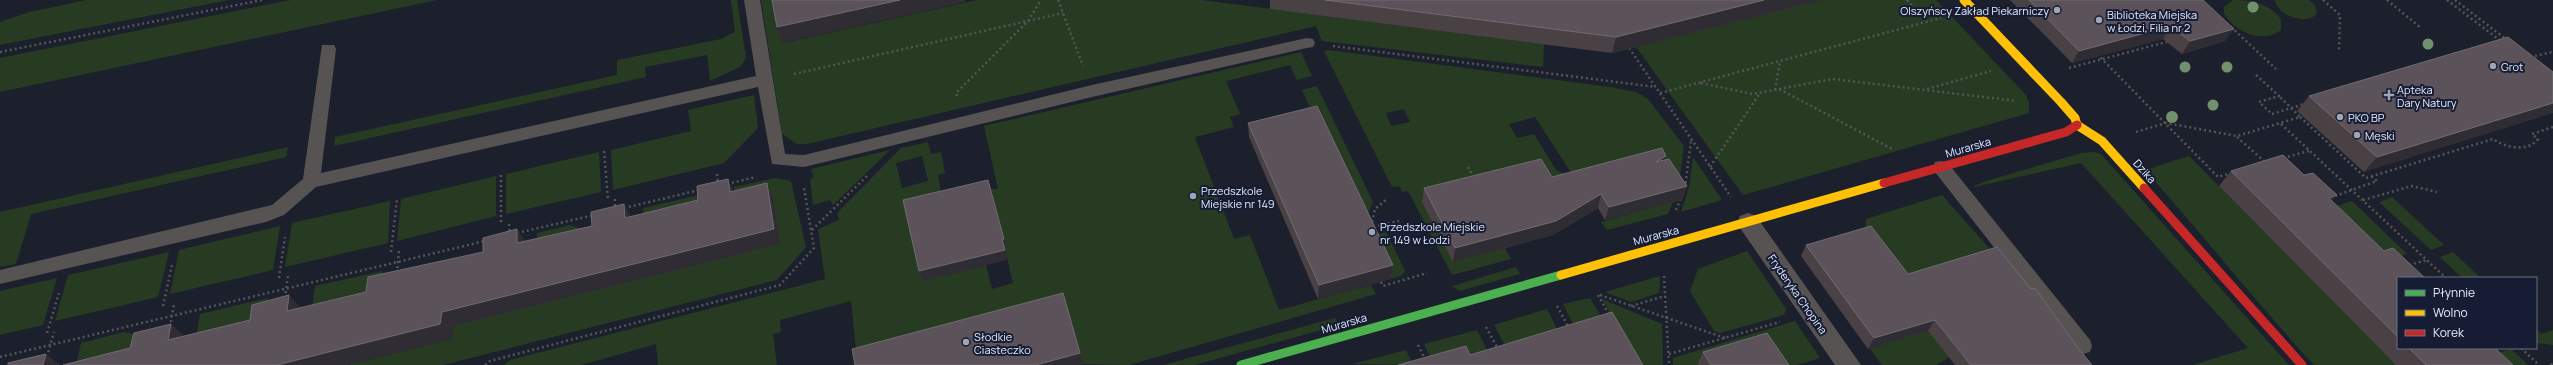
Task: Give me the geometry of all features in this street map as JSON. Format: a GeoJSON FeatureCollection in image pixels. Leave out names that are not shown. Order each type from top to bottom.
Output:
{"type":"FeatureCollection","features":[{"type":"Feature","properties":{"kind":"street","name":"Dzika"},"geometry":{"type":"LineString","coordinates":[[1964,0],[2075,118],[2077,125],[2102,141],[2302,365]]}},
{"type":"Feature","properties":{"kind":"street","name":"Murarska"},"geometry":{"type":"LineString","coordinates":[[1241,365],[2066,132],[2077,125]]}},
{"type":"Feature","properties":{"kind":"street","name":"Fryderyka Chopina"},"geometry":{"type":"LineString","coordinates":[[1748,222],[1849,365]]}},
{"type":"Feature","properties":{"kind":"lane"},"geometry":{"type":"LineString","coordinates":[[752,0],[778,160],[797,161],[1092,91],[1307,43]]}},
{"type":"Feature","properties":{"kind":"lane"},"geometry":{"type":"LineString","coordinates":[[311,182],[328,49]]}},
{"type":"Feature","properties":{"kind":"lane"},"geometry":{"type":"LineString","coordinates":[[0,277],[266,214],[278,210],[311,182],[764,80]]}},
{"type":"Feature","properties":{"kind":"lane"},"geometry":{"type":"LineString","coordinates":[[1941,167],[2083,346]]}},
{"type":"Feature","properties":{"kind":"path"},"geometry":{"type":"LineString","coordinates":[[0,52],[262,0]]}},
{"type":"Feature","properties":{"kind":"path"},"geometry":{"type":"LineString","coordinates":[[956,93],[1028,21],[1041,0]]}},
{"type":"Feature","properties":{"kind":"path"},"geometry":{"type":"LineString","coordinates":[[1058,0],[1092,91]]}},
{"type":"Feature","properties":{"kind":"path"},"geometry":{"type":"LineString","coordinates":[[1907,0],[1927,22]]}},
{"type":"Feature","properties":{"kind":"path"},"geometry":{"type":"LineString","coordinates":[[2323,0],[2340,14],[2339,51]]}},
{"type":"Feature","properties":{"kind":"path"},"geometry":{"type":"LineString","coordinates":[[2388,0],[2421,28]]}},
{"type":"Feature","properties":{"kind":"path"},"geometry":{"type":"LineString","coordinates":[[2448,0],[2507,46]]}},
{"type":"Feature","properties":{"kind":"path"},"geometry":{"type":"LineString","coordinates":[[2455,0],[2511,44],[2499,47]]}},
{"type":"Feature","properties":{"kind":"path"},"geometry":{"type":"LineString","coordinates":[[764,80],[1062,13]]}},
{"type":"Feature","properties":{"kind":"path"},"geometry":{"type":"LineString","coordinates":[[1660,93],[1947,17]]}},
{"type":"Feature","properties":{"kind":"path"},"geometry":{"type":"LineString","coordinates":[[2226,23],[2276,69]]}},
{"type":"Feature","properties":{"kind":"path"},"geometry":{"type":"LineString","coordinates":[[2072,67],[2171,41]]}},
{"type":"Feature","properties":{"kind":"path"},"geometry":{"type":"LineString","coordinates":[[1307,43],[1656,87]]}},
{"type":"Feature","properties":{"kind":"path"},"geometry":{"type":"LineString","coordinates":[[1629,48],[1734,201]]}},
{"type":"Feature","properties":{"kind":"path"},"geometry":{"type":"LineString","coordinates":[[2094,51],[2218,177],[2238,171]]}},
{"type":"Feature","properties":{"kind":"path"},"geometry":{"type":"LineString","coordinates":[[2530,63],[2525,59],[2553,52]]}},
{"type":"Feature","properties":{"kind":"path"},"geometry":{"type":"LineString","coordinates":[[1775,90],[1780,62]]}},
{"type":"Feature","properties":{"kind":"path"},"geometry":{"type":"LineString","coordinates":[[1924,89],[1997,69]]}},
{"type":"Feature","properties":{"kind":"path"},"geometry":{"type":"LineString","coordinates":[[2256,75],[2366,178],[2493,139],[2507,148],[2516,149],[2536,142],[2538,139],[2532,134],[2553,127]]}},
{"type":"Feature","properties":{"kind":"path"},"geometry":{"type":"LineString","coordinates":[[1699,83],[1752,94],[1833,79],[2025,102]]}},
{"type":"Feature","properties":{"kind":"path"},"geometry":{"type":"LineString","coordinates":[[1780,89],[1901,154]]}},
{"type":"Feature","properties":{"kind":"path"},"geometry":{"type":"LineString","coordinates":[[1710,167],[1761,93]]}},
{"type":"Feature","properties":{"kind":"path"},"geometry":{"type":"LineString","coordinates":[[2279,96],[2260,102],[2272,114],[2310,102]]}},
{"type":"Feature","properties":{"kind":"path"},"geometry":{"type":"LineString","coordinates":[[2166,124],[2237,136],[2281,124],[2300,117]]}},
{"type":"Feature","properties":{"kind":"path"},"geometry":{"type":"LineString","coordinates":[[2281,124],[2445,277]]}},
{"type":"Feature","properties":{"kind":"path"},"geometry":{"type":"LineString","coordinates":[[2237,136],[2265,163],[2272,167]]}},
{"type":"Feature","properties":{"kind":"path"},"geometry":{"type":"LineString","coordinates":[[1676,212],[1686,185],[1691,140]]}},
{"type":"Feature","properties":{"kind":"path"},"geometry":{"type":"LineString","coordinates":[[2280,159],[2310,150]]}},
{"type":"Feature","properties":{"kind":"path"},"geometry":{"type":"LineString","coordinates":[[604,151],[608,200]]}},
{"type":"Feature","properties":{"kind":"path"},"geometry":{"type":"LineString","coordinates":[[2259,165],[2273,161]]}},
{"type":"Feature","properties":{"kind":"path"},"geometry":{"type":"LineString","coordinates":[[1468,167],[1475,181]]}},
{"type":"Feature","properties":{"kind":"path"},"geometry":{"type":"LineString","coordinates":[[812,231],[871,172]]}},
{"type":"Feature","properties":{"kind":"path"},"geometry":{"type":"LineString","coordinates":[[717,174],[718,186]]}},
{"type":"Feature","properties":{"kind":"path"},"geometry":{"type":"LineString","coordinates":[[501,175],[501,226]]}},
{"type":"Feature","properties":{"kind":"path"},"geometry":{"type":"LineString","coordinates":[[711,188],[764,175]]}},
{"type":"Feature","properties":{"kind":"path"},"geometry":{"type":"LineString","coordinates":[[2333,197],[2377,181],[2371,176]]}},
{"type":"Feature","properties":{"kind":"path"},"geometry":{"type":"LineString","coordinates":[[485,365],[490,361],[780,285],[814,248],[803,184]]}},
{"type":"Feature","properties":{"kind":"path"},"geometry":{"type":"LineString","coordinates":[[2363,200],[2412,186],[2437,192]]}},
{"type":"Feature","properties":{"kind":"path"},"geometry":{"type":"LineString","coordinates":[[608,212],[704,189]]}},
{"type":"Feature","properties":{"kind":"path"},"geometry":{"type":"LineString","coordinates":[[391,252],[397,199]]}},
{"type":"Feature","properties":{"kind":"path"},"geometry":{"type":"LineString","coordinates":[[615,199],[615,210]]}},
{"type":"Feature","properties":{"kind":"path"},"geometry":{"type":"LineString","coordinates":[[1387,199],[1375,209],[1371,218],[1373,228],[1399,221]]}},
{"type":"Feature","properties":{"kind":"path"},"geometry":{"type":"LineString","coordinates":[[502,237],[600,213]]}},
{"type":"Feature","properties":{"kind":"path"},"geometry":{"type":"LineString","coordinates":[[509,224],[510,242]]}},
{"type":"Feature","properties":{"kind":"path"},"geometry":{"type":"LineString","coordinates":[[279,278],[286,232]]}},
{"type":"Feature","properties":{"kind":"path"},"geometry":{"type":"LineString","coordinates":[[0,357],[286,288],[398,264],[487,241]]}},
{"type":"Feature","properties":{"kind":"path"},"geometry":{"type":"LineString","coordinates":[[397,276],[399,250]]}},
{"type":"Feature","properties":{"kind":"path"},"geometry":{"type":"LineString","coordinates":[[163,306],[173,258]]}},
{"type":"Feature","properties":{"kind":"path"},"geometry":{"type":"LineString","coordinates":[[2407,265],[2427,260]]}},
{"type":"Feature","properties":{"kind":"path"},"geometry":{"type":"LineString","coordinates":[[1663,268],[1669,365]]}},
{"type":"Feature","properties":{"kind":"path"},"geometry":{"type":"LineString","coordinates":[[1381,282],[1383,286],[1427,273]]}},
{"type":"Feature","properties":{"kind":"path"},"geometry":{"type":"LineString","coordinates":[[285,302],[288,276]]}},
{"type":"Feature","properties":{"kind":"path"},"geometry":{"type":"LineString","coordinates":[[47,333],[61,285]]}},
{"type":"Feature","properties":{"kind":"path"},"geometry":{"type":"LineString","coordinates":[[1611,320],[1597,294],[1667,320],[1725,338]]}},
{"type":"Feature","properties":{"kind":"path"},"geometry":{"type":"LineString","coordinates":[[1631,306],[1665,296]]}},
{"type":"Feature","properties":{"kind":"path"},"geometry":{"type":"LineString","coordinates":[[1552,299],[1571,331]]}},
{"type":"Feature","properties":{"kind":"path"},"geometry":{"type":"LineString","coordinates":[[169,329],[174,304]]}},
{"type":"Feature","properties":{"kind":"path"},"geometry":{"type":"LineString","coordinates":[[1482,320],[1500,352]]}},
{"type":"Feature","properties":{"kind":"path"},"geometry":{"type":"LineString","coordinates":[[1669,354],[1784,321]]}},
{"type":"Feature","properties":{"kind":"path"},"geometry":{"type":"LineString","coordinates":[[45,365],[54,332]]}},
{"type":"Feature","properties":{"kind":"path"},"geometry":{"type":"LineString","coordinates":[[1416,339],[1428,365]]}},
{"type":"Feature","properties":{"kind":"path"},"geometry":{"type":"LineString","coordinates":[[2522,349],[2539,365]]}},
{"type":"Feature","properties":{"kind":"green space"},"geometry":{"type":"Polygon","coordinates":[[[87,0],[229,0],[0,45],[0,22],[29,12],[87,0]]]}},
{"type":"Feature","properties":{"kind":"green space"},"geometry":{"type":"Polygon","coordinates":[[[291,0],[437,0],[0,92],[0,58],[291,0]]]}},
{"type":"Feature","properties":{"kind":"green space"},"geometry":{"type":"Polygon","coordinates":[[[731,0],[737,0],[746,58],[740,67],[710,81],[707,55],[645,67],[646,77],[334,146],[335,137],[617,75],[617,60],[721,39],[735,32],[731,0]]]}},
{"type":"Feature","properties":{"kind":"green space"},"geometry":{"type":"Polygon","coordinates":[[[761,0],[796,0],[783,43],[977,0],[1201,0],[1544,44],[1543,67],[1322,41],[1316,26],[807,144],[797,144],[782,134],[761,0]]]}},
{"type":"Feature","properties":{"kind":"green space"},"geometry":{"type":"Polygon","coordinates":[[[1822,0],[1936,0],[2026,95],[2029,104],[2029,113],[1743,195],[1636,47],[1822,0]]]}},
{"type":"Feature","properties":{"kind":"green space"},"geometry":{"type":"Polygon","coordinates":[[[2233,0],[2254,2],[2271,9],[2281,19],[2281,30],[2266,36],[2257,36],[2241,30],[2228,20],[2224,13],[2224,7],[2233,0]]]}},
{"type":"Feature","properties":{"kind":"green space"},"geometry":{"type":"Polygon","coordinates":[[[2275,0],[2309,0],[2315,5],[2317,13],[2306,19],[2293,17],[2281,10],[2275,0]]]}},
{"type":"Feature","properties":{"kind":"green space"},"geometry":{"type":"Polygon","coordinates":[[[1329,50],[1610,87],[1636,92],[1648,99],[1684,146],[1678,192],[1579,185],[1535,117],[1509,124],[1517,138],[1534,134],[1556,170],[1563,173],[1571,186],[1453,262],[1505,248],[1511,259],[1452,275],[1408,191],[1402,192],[1399,186],[1392,187],[1324,51],[1329,50]],[[1404,109],[1386,113],[1391,126],[1410,122],[1404,109]]]}},
{"type":"Feature","properties":{"kind":"green space"},"geometry":{"type":"Polygon","coordinates":[[[1301,52],[1312,76],[1297,80],[1290,65],[1226,81],[1240,114],[1230,117],[1234,127],[1195,137],[1234,239],[1250,235],[1279,310],[1371,285],[1376,294],[1129,365],[857,360],[851,301],[780,320],[781,332],[773,334],[777,365],[658,365],[656,344],[581,365],[504,365],[510,360],[825,279],[818,229],[839,220],[837,213],[901,148],[928,142],[931,154],[941,152],[945,173],[938,175],[946,223],[941,276],[986,265],[992,289],[1013,283],[991,189],[998,189],[984,126],[1301,52]],[[922,156],[896,163],[902,188],[928,181],[922,156]]]}},
{"type":"Feature","properties":{"kind":"green space"},"geometry":{"type":"Polygon","coordinates":[[[1317,86],[1373,202],[1364,222],[1302,90],[1317,86]]]}},
{"type":"Feature","properties":{"kind":"green space"},"geometry":{"type":"Polygon","coordinates":[[[754,95],[758,128],[724,163],[613,190],[611,150],[691,131],[688,110],[754,95]]]}},
{"type":"Feature","properties":{"kind":"green space"},"geometry":{"type":"Polygon","coordinates":[[[288,147],[286,157],[31,214],[16,264],[0,267],[0,212],[288,147]]]}},
{"type":"Feature","properties":{"kind":"green space"},"geometry":{"type":"Polygon","coordinates":[[[890,150],[833,205],[830,200],[813,205],[810,179],[814,177],[811,169],[890,150]]]}},
{"type":"Feature","properties":{"kind":"green space"},"geometry":{"type":"Polygon","coordinates":[[[599,152],[601,192],[506,214],[506,174],[599,152]]]}},
{"type":"Feature","properties":{"kind":"green space"},"geometry":{"type":"Polygon","coordinates":[[[2093,152],[2101,154],[2289,365],[2193,365],[2248,348],[2081,163],[1970,188],[1983,182],[2081,153],[2093,152]]]}},
{"type":"Feature","properties":{"kind":"green space"},"geometry":{"type":"Polygon","coordinates":[[[2189,156],[2397,365],[2314,365],[2145,170],[2189,156]]]}},
{"type":"Feature","properties":{"kind":"green space"},"geometry":{"type":"Polygon","coordinates":[[[1693,157],[1722,200],[1681,212],[1689,187],[1693,157]]]}},
{"type":"Feature","properties":{"kind":"green space"},"geometry":{"type":"Polygon","coordinates":[[[496,176],[496,216],[397,241],[401,199],[496,176]]]}},
{"type":"Feature","properties":{"kind":"green space"},"geometry":{"type":"Polygon","coordinates":[[[775,178],[791,181],[806,247],[777,280],[443,365],[347,365],[452,339],[453,326],[737,207],[734,187],[775,178]]]}},
{"type":"Feature","properties":{"kind":"green space"},"geometry":{"type":"Polygon","coordinates":[[[703,194],[704,201],[644,227],[643,208],[703,194]]]}},
{"type":"Feature","properties":{"kind":"green space"},"geometry":{"type":"Polygon","coordinates":[[[1942,195],[1988,247],[2029,299],[1921,290],[1865,237],[1866,219],[1942,195]]]}},
{"type":"Feature","properties":{"kind":"green space"},"geometry":{"type":"Polygon","coordinates":[[[2392,197],[2444,245],[2431,250],[2379,202],[2392,197]]]}},
{"type":"Feature","properties":{"kind":"green space"},"geometry":{"type":"Polygon","coordinates":[[[390,201],[388,243],[285,267],[292,223],[390,201]]]}},
{"type":"Feature","properties":{"kind":"green space"},"geometry":{"type":"Polygon","coordinates":[[[2352,201],[2407,254],[2378,263],[2324,210],[2352,201]]]}},
{"type":"Feature","properties":{"kind":"green space"},"geometry":{"type":"Polygon","coordinates":[[[1673,202],[1668,214],[1607,230],[1601,222],[1673,202]]]}},
{"type":"Feature","properties":{"kind":"green space"},"geometry":{"type":"Polygon","coordinates":[[[570,225],[586,230],[537,256],[537,233],[570,225]]]}},
{"type":"Feature","properties":{"kind":"green space"},"geometry":{"type":"Polygon","coordinates":[[[280,226],[273,270],[170,294],[179,250],[280,226]]]}},
{"type":"Feature","properties":{"kind":"green space"},"geometry":{"type":"Polygon","coordinates":[[[1386,232],[1405,271],[1401,276],[1391,279],[1371,236],[1386,232]]]}},
{"type":"Feature","properties":{"kind":"green space"},"geometry":{"type":"Polygon","coordinates":[[[1747,251],[1786,309],[1784,315],[1720,333],[1714,331],[1690,291],[1698,269],[1747,251]]]}},
{"type":"Feature","properties":{"kind":"green space"},"geometry":{"type":"Polygon","coordinates":[[[169,252],[158,297],[55,321],[68,275],[169,252]]]}},
{"type":"Feature","properties":{"kind":"green space"},"geometry":{"type":"Polygon","coordinates":[[[2453,252],[2480,277],[2461,277],[2440,257],[2453,252]]]}},
{"type":"Feature","properties":{"kind":"green space"},"geometry":{"type":"Polygon","coordinates":[[[1516,267],[1520,274],[1460,291],[1452,286],[1516,267]]]}},
{"type":"Feature","properties":{"kind":"green space"},"geometry":{"type":"Polygon","coordinates":[[[382,271],[378,306],[310,323],[315,286],[382,271]]]}},
{"type":"Feature","properties":{"kind":"green space"},"geometry":{"type":"Polygon","coordinates":[[[1660,276],[1659,293],[1631,302],[1605,292],[1660,276]]]}},
{"type":"Feature","properties":{"kind":"green space"},"geometry":{"type":"Polygon","coordinates":[[[57,278],[43,325],[0,335],[0,291],[57,278]]]}},
{"type":"Feature","properties":{"kind":"green space"},"geometry":{"type":"Polygon","coordinates":[[[268,298],[262,335],[194,351],[200,314],[268,298]]]}},
{"type":"Feature","properties":{"kind":"green space"},"geometry":{"type":"Polygon","coordinates":[[[1590,298],[1607,327],[1579,336],[1563,304],[1590,298]]]}},
{"type":"Feature","properties":{"kind":"green space"},"geometry":{"type":"Polygon","coordinates":[[[1602,299],[1662,324],[1663,365],[1640,365],[1602,299]]]}},
{"type":"Feature","properties":{"kind":"green space"},"geometry":{"type":"Polygon","coordinates":[[[1547,309],[1563,341],[1511,357],[1494,325],[1547,309]]]}},
{"type":"Feature","properties":{"kind":"green space"},"geometry":{"type":"Polygon","coordinates":[[[1335,318],[1339,325],[1195,365],[1163,365],[1335,318]]]}},
{"type":"Feature","properties":{"kind":"green space"},"geometry":{"type":"Polygon","coordinates":[[[1795,321],[1820,358],[1797,365],[1673,365],[1673,358],[1795,321]]]}},
{"type":"Feature","properties":{"kind":"green space"},"geometry":{"type":"Polygon","coordinates":[[[1477,330],[1493,362],[1434,365],[1424,344],[1477,330]]]}},
{"type":"Feature","properties":{"kind":"green space"},"geometry":{"type":"Polygon","coordinates":[[[1928,330],[1950,357],[1936,365],[1882,365],[1870,349],[1928,330]]]}},
{"type":"Feature","properties":{"kind":"green space"},"geometry":{"type":"Polygon","coordinates":[[[2537,330],[2541,334],[2553,330],[2553,345],[2537,343],[2537,330]]]}},
{"type":"Feature","properties":{"kind":"green space"},"geometry":{"type":"Polygon","coordinates":[[[124,332],[134,334],[137,365],[76,365],[81,343],[124,332]]]}},
{"type":"Feature","properties":{"kind":"green space"},"geometry":{"type":"Polygon","coordinates":[[[2511,349],[2528,365],[2472,365],[2470,363],[2511,349]]]}},
{"type":"Feature","properties":{"kind":"green space"},"geometry":{"type":"Polygon","coordinates":[[[1406,350],[1413,365],[1352,364],[1406,350]]]}},
{"type":"Feature","properties":{"kind":"building"},"geometry":{"type":"Polygon","coordinates":[[[772,0],[900,0],[777,27],[772,0]]]}},
{"type":"Feature","properties":{"kind":"building"},"geometry":{"type":"Polygon","coordinates":[[[1325,0],[1764,0],[1616,37],[1325,0]]]}},
{"type":"Feature","properties":{"kind":"building"},"geometry":{"type":"Polygon","coordinates":[[[2029,0],[2203,0],[2234,29],[2190,41],[2171,26],[2079,51],[2029,0]]]}},
{"type":"Feature","properties":{"kind":"building"},"geometry":{"type":"Polygon","coordinates":[[[2508,37],[2553,72],[2553,103],[2377,157],[2309,96],[2508,37]]]}},
{"type":"Feature","properties":{"kind":"building"},"geometry":{"type":"Polygon","coordinates":[[[1317,106],[1393,265],[1319,285],[1248,123],[1317,106]]]}},
{"type":"Feature","properties":{"kind":"building"},"geometry":{"type":"Polygon","coordinates":[[[1662,148],[1666,156],[1656,162],[1669,159],[1687,186],[1609,207],[1601,194],[1556,221],[1455,248],[1424,188],[1541,159],[1552,177],[1662,148]]]}},
{"type":"Feature","properties":{"kind":"building"},"geometry":{"type":"Polygon","coordinates":[[[2283,155],[2304,175],[2313,173],[2337,195],[2329,198],[2384,251],[2393,248],[2424,277],[2397,277],[2397,336],[2231,171],[2283,155]]]}},
{"type":"Feature","properties":{"kind":"building"},"geometry":{"type":"Polygon","coordinates":[[[728,179],[730,192],[767,183],[774,229],[442,312],[440,324],[277,365],[63,365],[130,348],[134,333],[171,324],[168,340],[250,320],[252,305],[289,295],[287,311],[366,292],[368,277],[483,252],[483,238],[517,229],[517,243],[592,226],[591,212],[624,204],[625,218],[698,200],[697,186],[728,179]]]}},
{"type":"Feature","properties":{"kind":"building"},"geometry":{"type":"Polygon","coordinates":[[[988,180],[1004,239],[1002,239],[1005,250],[919,271],[903,200],[988,180]]]}},
{"type":"Feature","properties":{"kind":"building"},"geometry":{"type":"Polygon","coordinates":[[[1871,226],[1908,274],[1997,247],[2031,289],[2035,288],[2092,365],[1971,365],[1935,320],[1874,338],[1806,245],[1871,226]]]}},
{"type":"Feature","properties":{"kind":"building"},"geometry":{"type":"Polygon","coordinates":[[[1063,293],[1080,353],[1036,365],[855,365],[852,349],[1063,293]]]}},
{"type":"Feature","properties":{"kind":"building"},"geometry":{"type":"Polygon","coordinates":[[[1612,312],[1643,365],[1398,365],[1466,346],[1470,355],[1612,312]]]}},
{"type":"Feature","properties":{"kind":"building"},"geometry":{"type":"Polygon","coordinates":[[[1767,333],[1789,365],[1711,365],[1703,352],[1767,333]]]}},
{"type":"Feature","properties":{"kind":"building"},"geometry":{"type":"Polygon","coordinates":[[[2410,349],[2496,349],[2513,365],[2426,365],[2410,349]]]}},
{"type":"Feature","properties":{"kind":"building"},"geometry":{"type":"Polygon","coordinates":[[[46,354],[43,365],[8,365],[8,363],[46,354]]]}},
{"type":"Feature","properties":{"kind":"traffic: fast"},"geometry":{"type":"LineString","coordinates":[[1241,365],[1561,275]]}},
{"type":"Feature","properties":{"kind":"traffic: slow"},"geometry":{"type":"LineString","coordinates":[[1964,0],[2061,102],[2075,118],[2077,125],[2102,141],[2144,188]]}},
{"type":"Feature","properties":{"kind":"traffic: slow"},"geometry":{"type":"LineString","coordinates":[[1561,275],[1884,183]]}},
{"type":"Feature","properties":{"kind":"traffic: jam"},"geometry":{"type":"LineString","coordinates":[[1884,183],[2066,132],[2077,125]]}},
{"type":"Feature","properties":{"kind":"traffic: jam"},"geometry":{"type":"LineString","coordinates":[[2144,188],[2302,365]]}},
{"type":"Feature","properties":{"kind":"place","name":"Olszyńscy Zakład Piekarniczy"},"geometry":{"type":"Point","coordinates":[2057,10]}},
{"type":"Feature","properties":{"kind":"place","name":"Biblioteka Miejska w Łodzi, Filia nr 2"},"geometry":{"type":"Point","coordinates":[2099,20]}},
{"type":"Feature","properties":{"kind":"place","name":"Grot"},"geometry":{"type":"Point","coordinates":[2493,66]}},
{"type":"Feature","properties":{"kind":"place","name":"Apteka Dary Natury"},"geometry":{"type":"Point","coordinates":[2389,95]}},
{"type":"Feature","properties":{"kind":"place","name":"PKO BP"},"geometry":{"type":"Point","coordinates":[2340,117]}},
{"type":"Feature","properties":{"kind":"place","name":"Męski"},"geometry":{"type":"Point","coordinates":[2357,135]}},
{"type":"Feature","properties":{"kind":"place","name":"Przedszkole Miejskie nr 149"},"geometry":{"type":"Point","coordinates":[1193,196]}},
{"type":"Feature","properties":{"kind":"place","name":"Przedszkole Miejskie nr 149 w Łodzi"},"geometry":{"type":"Point","coordinates":[1372,232]}},
{"type":"Feature","properties":{"kind":"place","name":"Słodkie Ciasteczko"},"geometry":{"type":"Point","coordinates":[966,342]}}]}
